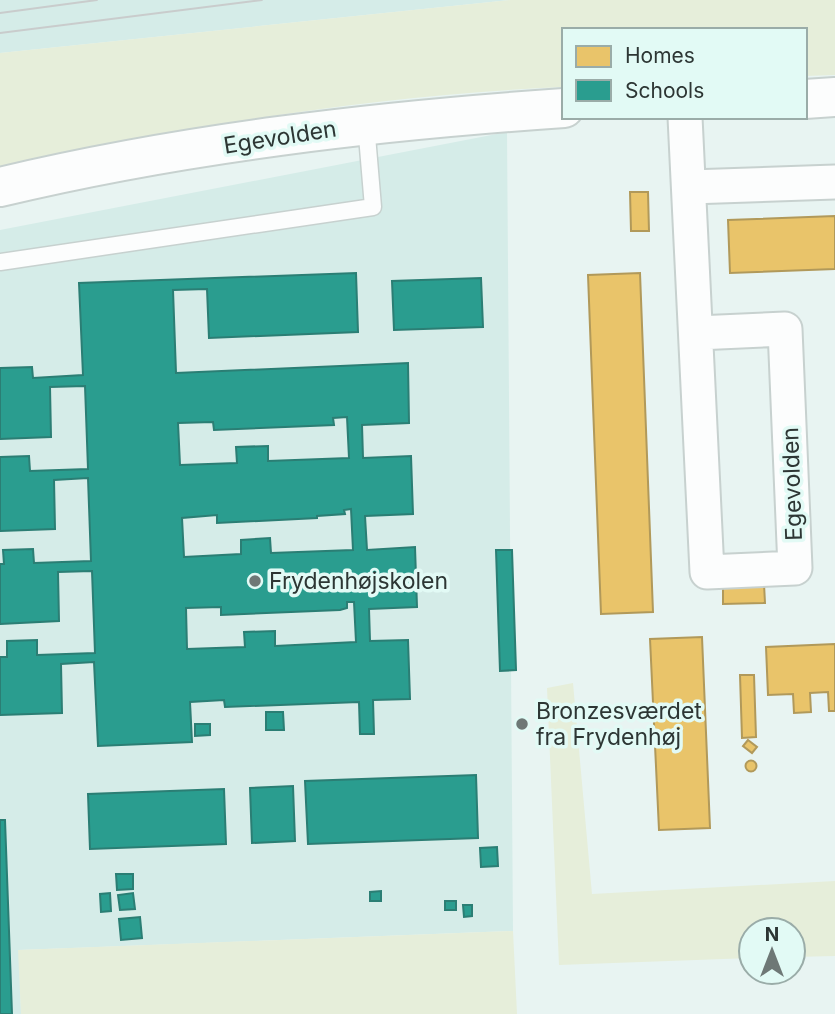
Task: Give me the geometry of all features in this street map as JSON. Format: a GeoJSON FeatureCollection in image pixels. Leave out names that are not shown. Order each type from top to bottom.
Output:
{"type":"FeatureCollection","features":[{"type":"Feature","properties":{"kind":"street"},"geometry":{"type":"LineString","coordinates":[[807,99],[835,97]]}},
{"type":"Feature","properties":{"kind":"street","name":"Egevolden"},"geometry":{"type":"LineString","coordinates":[[0,187],[60,173],[366,124],[562,108]]}},
{"type":"Feature","properties":{"kind":"street","name":"Egevolden"},"geometry":{"type":"LineString","coordinates":[[685,119],[707,572],[795,568],[786,329],[697,333]]}},
{"type":"Feature","properties":{"kind":"street"},"geometry":{"type":"LineString","coordinates":[[690,187],[835,182]]}},
{"type":"Feature","properties":{"kind":"lane"},"geometry":{"type":"LineString","coordinates":[[0,262],[373,207],[366,124]]}},
{"type":"Feature","properties":{"kind":"shaded area"},"geometry":{"type":"Polygon","coordinates":[[[0,0],[510,0],[0,53],[0,0]]]}},
{"type":"Feature","properties":{"kind":"shaded area"},"geometry":{"type":"Polygon","coordinates":[[[510,0],[835,0],[835,75],[807,76],[807,28],[562,28],[562,87],[422,97],[280,115],[139,139],[0,168],[0,53],[510,0]]]}},
{"type":"Feature","properties":{"kind":"shaded area","name":"Frydenhøjskolen"},"geometry":{"type":"Polygon","coordinates":[[[507,132],[513,931],[19,950],[21,1014],[0,1014],[0,230],[507,132]]]}},
{"type":"Feature","properties":{"kind":"shaded area"},"geometry":{"type":"Polygon","coordinates":[[[573,683],[592,894],[835,881],[835,956],[807,957],[807,916],[737,916],[737,959],[559,965],[547,688],[573,683]]]}},
{"type":"Feature","properties":{"kind":"shaded area"},"geometry":{"type":"Polygon","coordinates":[[[513,931],[517,1014],[21,1014],[18,950],[513,931]]]}},
{"type":"Feature","properties":{"kind":"building: Homes"},"geometry":{"type":"Polygon","coordinates":[[[630,192],[648,192],[649,231],[631,231],[630,192]]]}},
{"type":"Feature","properties":{"kind":"building: Homes"},"geometry":{"type":"Polygon","coordinates":[[[835,216],[835,269],[730,273],[728,220],[835,216]]]}},
{"type":"Feature","properties":{"kind":"building: Homes"},"geometry":{"type":"Polygon","coordinates":[[[640,273],[653,612],[601,614],[588,275],[640,273]]]}},
{"type":"Feature","properties":{"kind":"building: Homes"},"geometry":{"type":"Polygon","coordinates":[[[764,584],[765,603],[723,604],[723,585],[764,584]]]}},
{"type":"Feature","properties":{"kind":"building: Homes"},"geometry":{"type":"Polygon","coordinates":[[[702,637],[710,828],[659,830],[650,639],[702,637]]]}},
{"type":"Feature","properties":{"kind":"building: Homes"},"geometry":{"type":"Polygon","coordinates":[[[835,644],[835,711],[829,711],[828,692],[810,693],[811,712],[794,713],[793,694],[768,695],[766,647],[835,644]]]}},
{"type":"Feature","properties":{"kind":"building: Homes"},"geometry":{"type":"Polygon","coordinates":[[[740,675],[754,675],[756,737],[742,738],[740,675]]]}},
{"type":"Feature","properties":{"kind":"building: Homes"},"geometry":{"type":"Polygon","coordinates":[[[748,740],[757,747],[752,753],[743,746],[748,740]]]}},
{"type":"Feature","properties":{"kind":"building: Homes"},"geometry":{"type":"Polygon","coordinates":[[[751,760],[757,766],[751,772],[745,766],[751,760]]]}},
{"type":"Feature","properties":{"kind":"building: Schools"},"geometry":{"type":"Polygon","coordinates":[[[356,273],[358,332],[209,338],[207,289],[173,290],[176,373],[408,363],[409,423],[362,425],[363,458],[411,456],[413,514],[365,516],[367,550],[415,547],[417,607],[369,609],[370,641],[408,640],[410,699],[373,700],[374,734],[360,734],[359,702],[225,707],[224,700],[190,702],[192,742],[98,746],[94,662],[61,664],[62,713],[0,715],[0,657],[7,657],[7,641],[37,640],[37,655],[95,653],[92,571],[58,572],[59,621],[0,624],[0,564],[4,564],[3,550],[33,549],[34,563],[91,561],[88,478],[54,480],[55,529],[0,531],[0,457],[29,456],[30,471],[88,469],[85,386],[50,387],[51,437],[0,439],[0,368],[32,367],[33,378],[83,375],[79,283],[356,273]],[[347,417],[333,418],[334,425],[214,430],[213,422],[178,423],[180,465],[237,463],[236,447],[268,446],[268,461],[349,458],[347,417]],[[351,509],[344,510],[345,514],[317,518],[217,523],[217,515],[182,518],[184,557],[241,554],[241,540],[270,538],[271,553],[353,550],[351,509]],[[347,602],[347,608],[221,615],[221,607],[186,608],[187,649],[245,647],[244,632],[275,631],[275,646],[356,642],[354,602],[347,602]]]}},
{"type":"Feature","properties":{"kind":"building: Schools"},"geometry":{"type":"Polygon","coordinates":[[[481,278],[483,327],[394,330],[392,281],[481,278]]]}},
{"type":"Feature","properties":{"kind":"building: Schools"},"geometry":{"type":"Polygon","coordinates":[[[496,550],[512,550],[516,670],[500,671],[496,550]]]}},
{"type":"Feature","properties":{"kind":"building: Schools"},"geometry":{"type":"Polygon","coordinates":[[[266,712],[283,712],[284,730],[266,730],[266,712]]]}},
{"type":"Feature","properties":{"kind":"building: Schools"},"geometry":{"type":"Polygon","coordinates":[[[195,724],[210,724],[210,735],[195,736],[195,724]]]}},
{"type":"Feature","properties":{"kind":"building: Schools"},"geometry":{"type":"Polygon","coordinates":[[[476,775],[478,838],[308,844],[305,781],[476,775]]]}},
{"type":"Feature","properties":{"kind":"building: Schools"},"geometry":{"type":"Polygon","coordinates":[[[293,786],[295,841],[252,843],[250,788],[293,786]]]}},
{"type":"Feature","properties":{"kind":"building: Schools"},"geometry":{"type":"Polygon","coordinates":[[[224,789],[226,844],[90,849],[88,794],[224,789]]]}},
{"type":"Feature","properties":{"kind":"building: Schools"},"geometry":{"type":"Polygon","coordinates":[[[0,820],[5,820],[12,1014],[0,1014],[0,820]]]}},
{"type":"Feature","properties":{"kind":"building: Schools"},"geometry":{"type":"Polygon","coordinates":[[[497,847],[498,866],[481,867],[480,848],[497,847]]]}},
{"type":"Feature","properties":{"kind":"building: Schools"},"geometry":{"type":"Polygon","coordinates":[[[116,874],[133,874],[133,889],[117,890],[116,874]]]}},
{"type":"Feature","properties":{"kind":"building: Schools"},"geometry":{"type":"Polygon","coordinates":[[[381,891],[381,901],[370,901],[370,892],[381,891]]]}},
{"type":"Feature","properties":{"kind":"building: Schools"},"geometry":{"type":"Polygon","coordinates":[[[110,893],[111,911],[101,912],[100,894],[110,893]]]}},
{"type":"Feature","properties":{"kind":"building: Schools"},"geometry":{"type":"Polygon","coordinates":[[[133,893],[135,909],[120,910],[118,895],[133,893]]]}},
{"type":"Feature","properties":{"kind":"building: Schools"},"geometry":{"type":"Polygon","coordinates":[[[445,901],[456,901],[456,910],[445,910],[445,901]]]}},
{"type":"Feature","properties":{"kind":"building: Schools"},"geometry":{"type":"Polygon","coordinates":[[[463,905],[472,905],[472,916],[464,917],[463,905]]]}},
{"type":"Feature","properties":{"kind":"building: Schools"},"geometry":{"type":"Polygon","coordinates":[[[140,917],[142,938],[121,940],[119,919],[140,917]]]}},
{"type":"Feature","properties":{"kind":"tram line"},"geometry":{"type":"LineString","coordinates":[[0,13],[97,0]]}},
{"type":"Feature","properties":{"kind":"tram line"},"geometry":{"type":"LineString","coordinates":[[0,33],[262,0]]}},
{"type":"Feature","properties":{"kind":"place","name":"Frydenhøjskolen"},"geometry":{"type":"Point","coordinates":[255,581]}},
{"type":"Feature","properties":{"kind":"place","name":"Bronzesværdet fra Frydenhøj"},"geometry":{"type":"Point","coordinates":[522,724]}}]}
